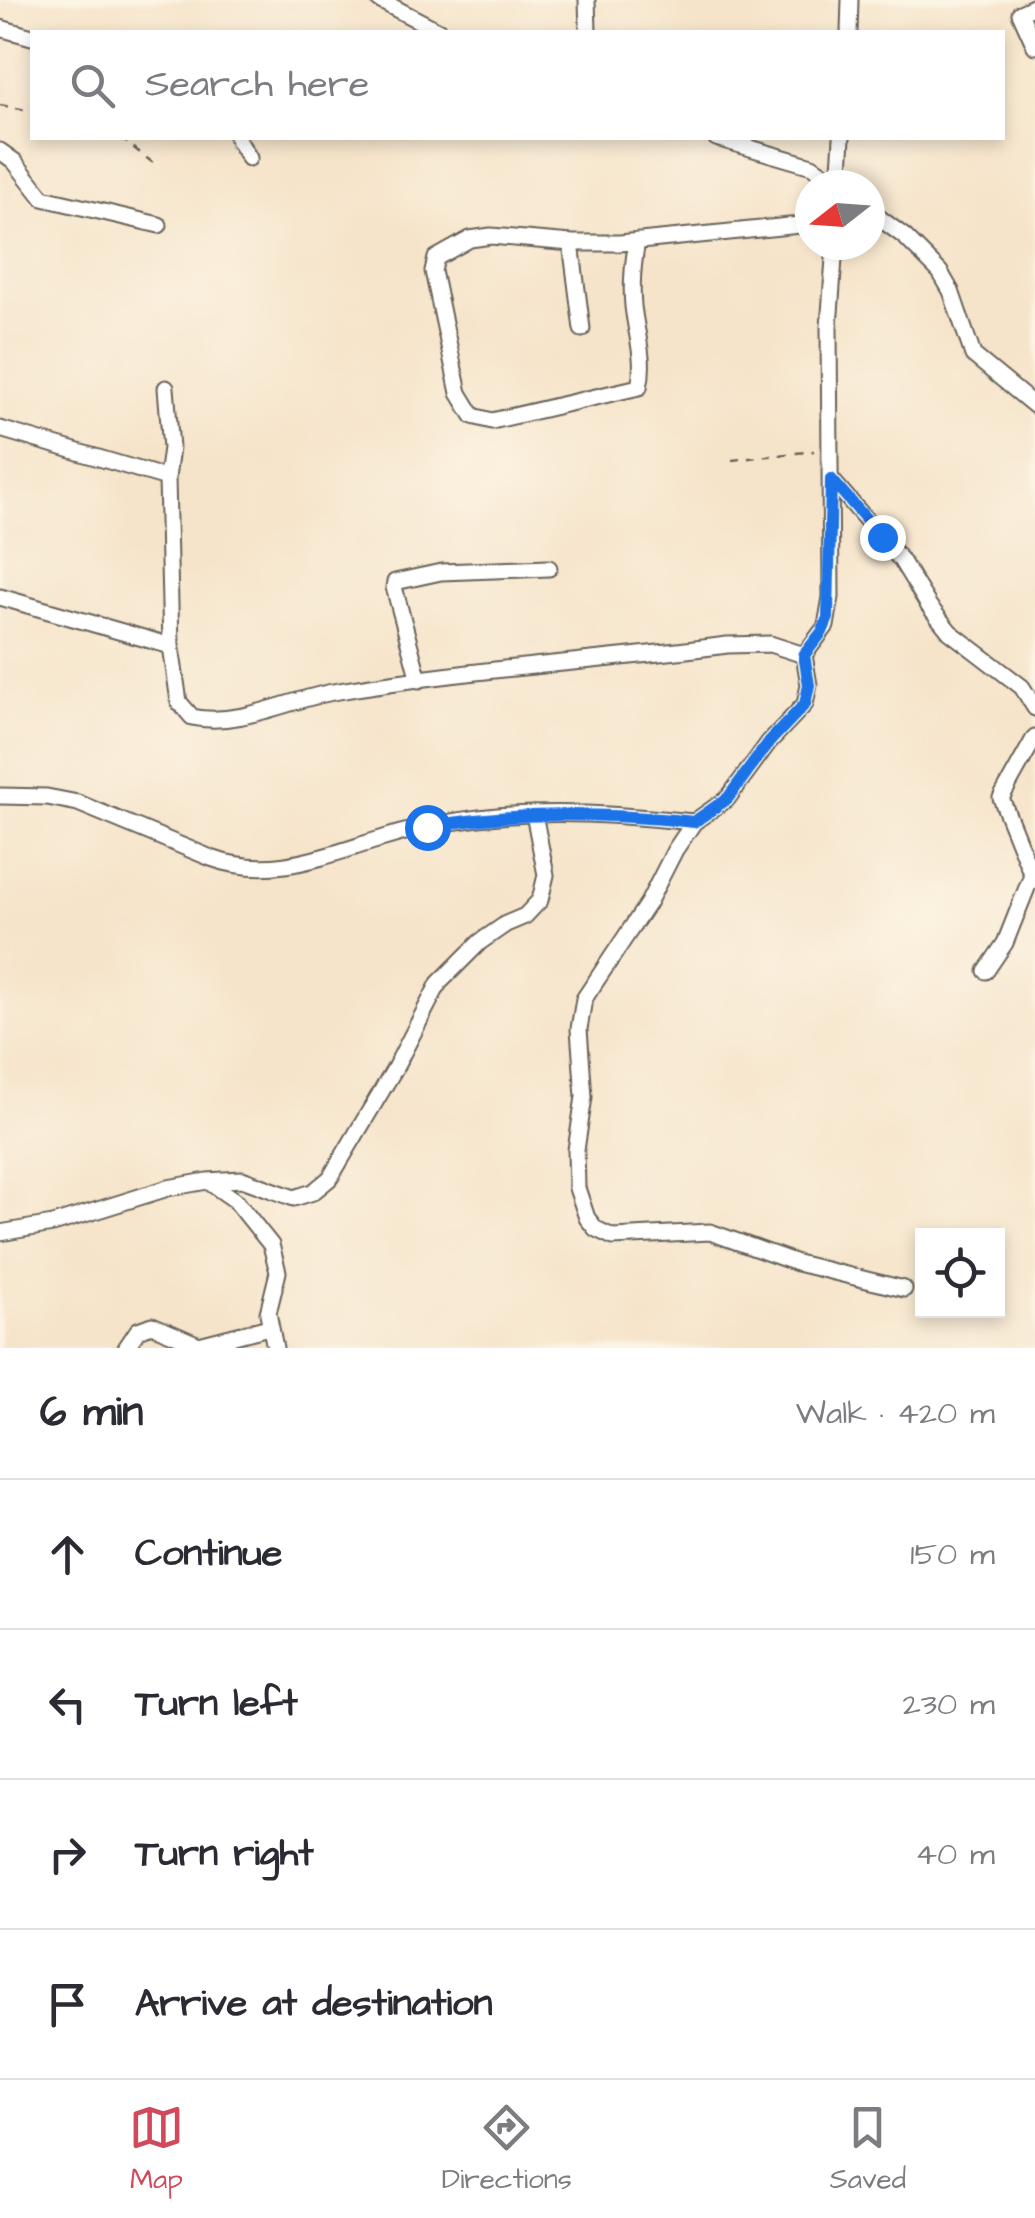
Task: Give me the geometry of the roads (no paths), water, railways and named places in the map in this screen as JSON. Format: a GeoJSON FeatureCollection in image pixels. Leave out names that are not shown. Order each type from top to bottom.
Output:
{"type":"FeatureCollection","features":[{"type":"Feature","properties":{"kind":"street"},"geometry":{"type":"LineString","coordinates":[[379,0],[437,30]]}},
{"type":"Feature","properties":{"kind":"street"},"geometry":{"type":"LineString","coordinates":[[587,0],[588,30]]}},
{"type":"Feature","properties":{"kind":"street"},"geometry":{"type":"LineString","coordinates":[[848,30],[850,0]]}},
{"type":"Feature","properties":{"kind":"street"},"geometry":{"type":"LineString","coordinates":[[1023,6],[1035,46]]}},
{"type":"Feature","properties":{"kind":"street"},"geometry":{"type":"LineString","coordinates":[[0,28],[30,36]]}},
{"type":"Feature","properties":{"kind":"street"},"geometry":{"type":"LineString","coordinates":[[238,140],[249,158]]}},
{"type":"Feature","properties":{"kind":"street"},"geometry":{"type":"LineString","coordinates":[[723,140],[818,170]]}},
{"type":"Feature","properties":{"kind":"street"},"geometry":{"type":"LineString","coordinates":[[840,170],[842,140]]}},
{"type":"Feature","properties":{"kind":"street"},"geometry":{"type":"LineString","coordinates":[[0,151],[14,161],[43,198],[159,225]]}},
{"type":"Feature","properties":{"kind":"street"},"geometry":{"type":"LineString","coordinates":[[885,222],[940,272],[972,355],[1035,406]]}},
{"type":"Feature","properties":{"kind":"street"},"geometry":{"type":"LineString","coordinates":[[637,242],[632,270],[641,360],[639,387],[492,421],[474,416],[459,393],[432,271],[434,260],[470,238],[637,242],[795,226]]}},
{"type":"Feature","properties":{"kind":"street"},"geometry":{"type":"LineString","coordinates":[[571,243],[582,329]]}},
{"type":"Feature","properties":{"kind":"street"},"geometry":{"type":"LineString","coordinates":[[834,260],[829,327],[828,618],[804,655],[809,685],[805,704],[769,742],[728,798],[694,822],[648,903],[584,998],[579,1029],[584,1097],[576,1172],[582,1209],[596,1229],[620,1240],[710,1232],[797,1263],[904,1288]]}},
{"type":"Feature","properties":{"kind":"street"},"geometry":{"type":"LineString","coordinates":[[166,388],[171,448],[167,478],[171,646],[179,702],[192,717],[203,720],[236,716],[331,692],[419,680],[756,643],[804,655]]}},
{"type":"Feature","properties":{"kind":"street"},"geometry":{"type":"LineString","coordinates":[[0,428],[167,478]]}},
{"type":"Feature","properties":{"kind":"street"},"geometry":{"type":"LineString","coordinates":[[831,479],[901,560],[950,632],[1022,687],[1035,708]]}},
{"type":"Feature","properties":{"kind":"street"},"geometry":{"type":"LineString","coordinates":[[419,680],[395,593],[396,582],[440,572],[550,568]]}},
{"type":"Feature","properties":{"kind":"street"},"geometry":{"type":"LineString","coordinates":[[0,597],[171,646]]}},
{"type":"Feature","properties":{"kind":"street"},"geometry":{"type":"LineString","coordinates":[[986,971],[1004,943],[1032,875],[1000,798],[1035,737]]}},
{"type":"Feature","properties":{"kind":"street"},"geometry":{"type":"LineString","coordinates":[[0,796],[47,797],[78,803],[232,866],[253,868],[310,862],[427,827],[478,818],[616,814],[694,822]]}},
{"type":"Feature","properties":{"kind":"street"},"geometry":{"type":"LineString","coordinates":[[0,1233],[70,1220],[168,1188],[206,1181],[242,1179],[294,1198],[313,1192],[330,1178],[394,1070],[439,983],[480,942],[526,916],[540,900],[546,875],[534,814]]}},
{"type":"Feature","properties":{"kind":"street"},"geometry":{"type":"LineString","coordinates":[[206,1181],[235,1200],[271,1245],[278,1272],[270,1299],[269,1327],[275,1348]]}},
{"type":"Feature","properties":{"kind":"street"},"geometry":{"type":"LineString","coordinates":[[126,1348],[138,1330],[152,1325],[199,1346],[269,1327]]}}]}
